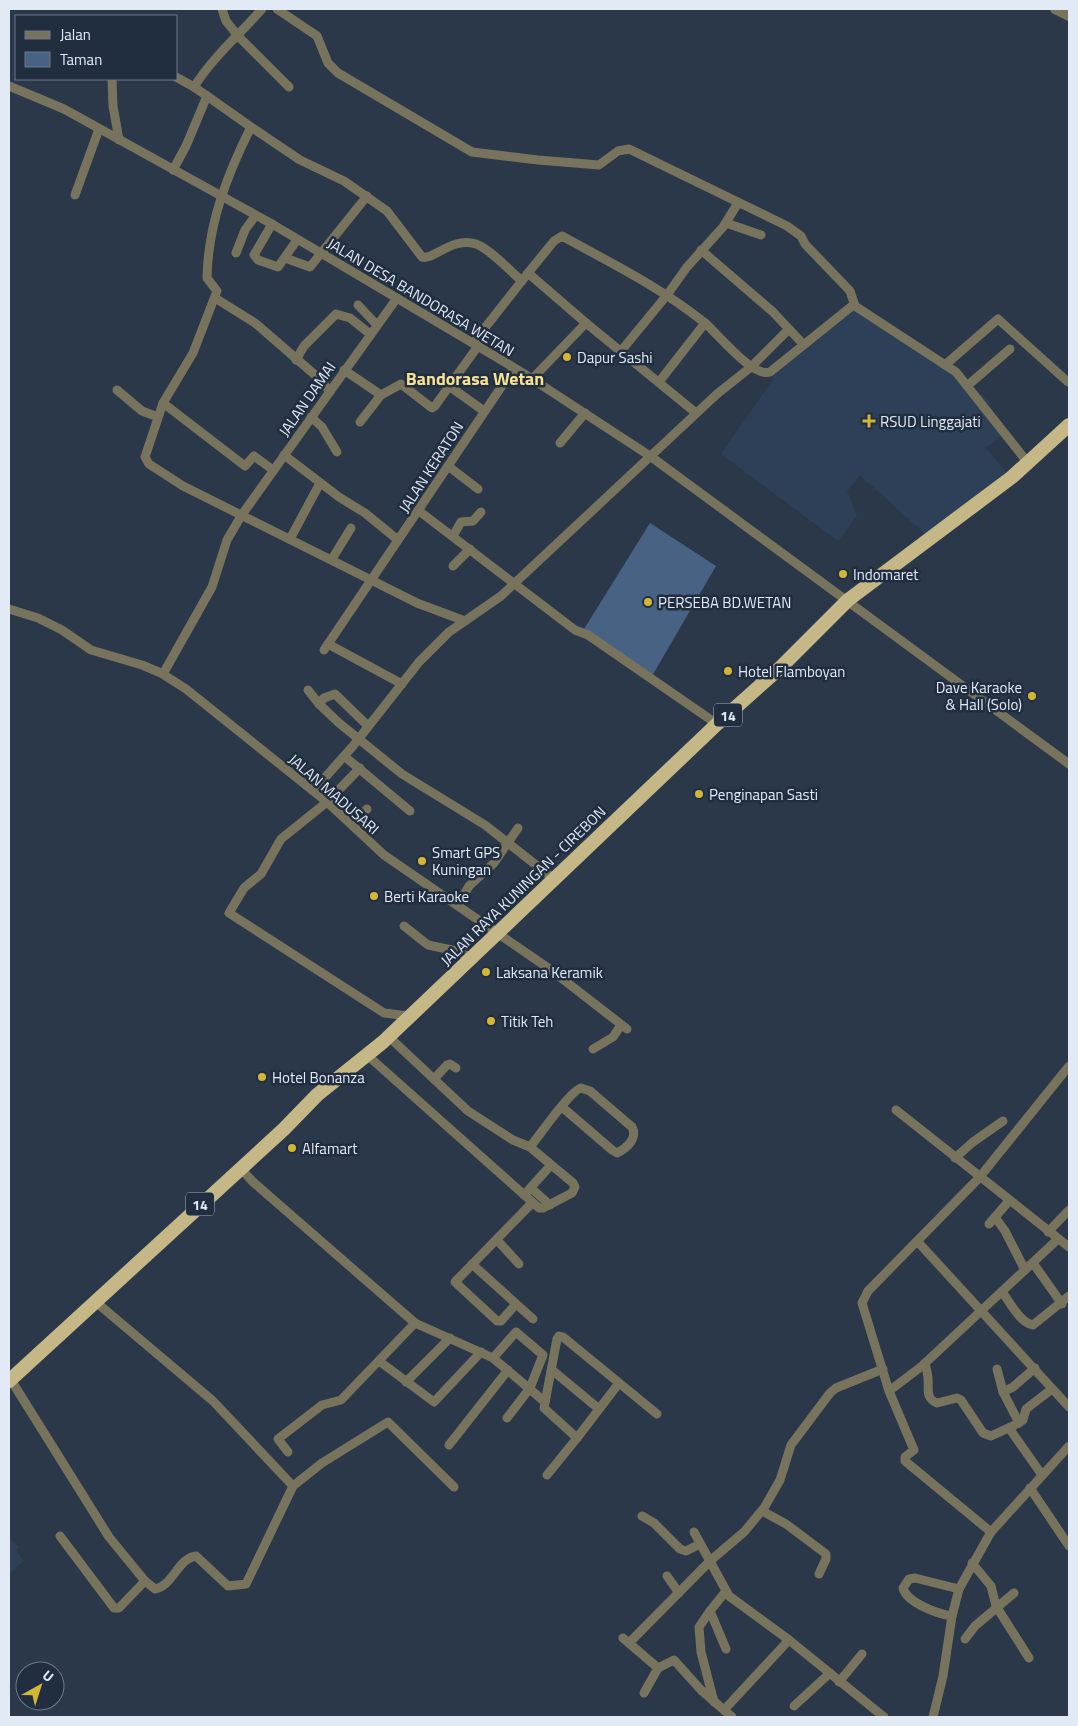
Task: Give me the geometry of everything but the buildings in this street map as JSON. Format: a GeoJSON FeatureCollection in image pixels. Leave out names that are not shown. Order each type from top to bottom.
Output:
{"type":"FeatureCollection","features":[{"type":"Feature","properties":{"kind":"highway","name":"JALAN RAYA KUNINGAN - CIREBON"},"geometry":{"type":"LineString","coordinates":[[10,1381],[97,1303],[317,1096],[367,1055],[472,958],[717,724],[781,667],[848,600],[1028,463],[1069,425]]}},
{"type":"Feature","properties":{"kind":"street"},"geometry":{"type":"LineString","coordinates":[[222,9],[226,21],[238,36],[289,87]]}},
{"type":"Feature","properties":{"kind":"street"},"geometry":{"type":"LineString","coordinates":[[194,87],[215,58],[262,9]]}},
{"type":"Feature","properties":{"kind":"street"},"geometry":{"type":"LineString","coordinates":[[277,9],[317,36],[328,64],[338,73],[464,149],[538,160],[599,165],[618,151],[629,149],[796,232],[850,291],[855,306],[956,372],[1003,434],[1028,463]]}},
{"type":"Feature","properties":{"kind":"street"},"geometry":{"type":"LineString","coordinates":[[1055,9],[1069,16]]}},
{"type":"Feature","properties":{"kind":"street"},"geometry":{"type":"LineString","coordinates":[[178,78],[194,87],[300,160],[344,181],[367,196],[387,211],[422,257],[431,256],[448,245],[460,242],[476,244],[522,281]]}},
{"type":"Feature","properties":{"kind":"street"},"geometry":{"type":"LineString","coordinates":[[112,80],[112,106],[119,140]]}},
{"type":"Feature","properties":{"kind":"street","name":"JALAN DESA BANDORASA WETAN"},"geometry":{"type":"LineString","coordinates":[[9,86],[64,110],[272,224],[532,379],[650,456],[1069,764]]}},
{"type":"Feature","properties":{"kind":"street"},"geometry":{"type":"LineString","coordinates":[[172,170],[186,146],[206,96]]}},
{"type":"Feature","properties":{"kind":"street"},"geometry":{"type":"LineString","coordinates":[[251,127],[220,197],[212,229],[207,275],[209,281],[217,289],[215,298],[193,353],[163,403],[146,451],[146,462],[183,486],[241,516],[332,559],[418,604],[465,621]]}},
{"type":"Feature","properties":{"kind":"street"},"geometry":{"type":"LineString","coordinates":[[75,195],[99,129]]}},
{"type":"Feature","properties":{"kind":"street"},"geometry":{"type":"LineString","coordinates":[[285,258],[310,267],[367,196]]}},
{"type":"Feature","properties":{"kind":"street"},"geometry":{"type":"LineString","coordinates":[[621,351],[701,250],[726,223],[738,203]]}},
{"type":"Feature","properties":{"kind":"street"},"geometry":{"type":"LineString","coordinates":[[236,253],[245,230],[255,216]]}},
{"type":"Feature","properties":{"kind":"street"},"geometry":{"type":"LineString","coordinates":[[726,223],[760,235]]}},
{"type":"Feature","properties":{"kind":"street"},"geometry":{"type":"LineString","coordinates":[[272,224],[254,255],[255,258],[275,267],[280,265],[297,240]]}},
{"type":"Feature","properties":{"kind":"street"},"geometry":{"type":"LineString","coordinates":[[360,422],[381,395],[401,384],[432,408],[449,386],[475,344],[528,273],[554,241],[562,236],[667,295],[705,323],[751,367],[761,373],[770,372],[803,344],[852,306],[855,306]]}},
{"type":"Feature","properties":{"kind":"street"},"geometry":{"type":"LineString","coordinates":[[701,250],[773,312],[803,344]]}},
{"type":"Feature","properties":{"kind":"street"},"geometry":{"type":"LineString","coordinates":[[528,273],[696,413]]}},
{"type":"Feature","properties":{"kind":"street"},"geometry":{"type":"LineString","coordinates":[[215,298],[255,323],[314,374],[330,391]]}},
{"type":"Feature","properties":{"kind":"street","name":"JALAN DAMAI"},"geometry":{"type":"LineString","coordinates":[[163,674],[212,587],[227,540],[241,516],[397,298]]}},
{"type":"Feature","properties":{"kind":"street"},"geometry":{"type":"LineString","coordinates":[[358,305],[377,325]]}},
{"type":"Feature","properties":{"kind":"street"},"geometry":{"type":"LineString","coordinates":[[296,360],[304,346],[336,314],[350,318],[370,334]]}},
{"type":"Feature","properties":{"kind":"street"},"geometry":{"type":"LineString","coordinates":[[945,365],[998,319],[1068,382]]}},
{"type":"Feature","properties":{"kind":"street"},"geometry":{"type":"LineString","coordinates":[[532,379],[586,323]]}},
{"type":"Feature","properties":{"kind":"street"},"geometry":{"type":"LineString","coordinates":[[659,382],[705,323]]}},
{"type":"Feature","properties":{"kind":"street"},"geometry":{"type":"LineString","coordinates":[[313,791],[358,739],[419,662],[449,632],[501,596],[696,413],[751,367],[789,330]]}},
{"type":"Feature","properties":{"kind":"street"},"geometry":{"type":"LineString","coordinates":[[967,386],[1010,349]]}},
{"type":"Feature","properties":{"kind":"street","name":"JALAN KERATON"},"geometry":{"type":"LineString","coordinates":[[402,684],[326,647],[370,580],[419,512],[514,368]]}},
{"type":"Feature","properties":{"kind":"street"},"geometry":{"type":"LineString","coordinates":[[344,370],[381,395]]}},
{"type":"Feature","properties":{"kind":"street"},"geometry":{"type":"LineString","coordinates":[[449,386],[484,411]]}},
{"type":"Feature","properties":{"kind":"street"},"geometry":{"type":"LineString","coordinates":[[117,390],[142,411],[158,416]]}},
{"type":"Feature","properties":{"kind":"street"},"geometry":{"type":"LineString","coordinates":[[163,403],[245,466],[254,456],[273,470]]}},
{"type":"Feature","properties":{"kind":"street"},"geometry":{"type":"LineString","coordinates":[[560,443],[585,413]]}},
{"type":"Feature","properties":{"kind":"street"},"geometry":{"type":"LineString","coordinates":[[311,417],[322,427],[337,452]]}},
{"type":"Feature","properties":{"kind":"street"},"geometry":{"type":"LineString","coordinates":[[284,455],[365,513],[398,540]]}},
{"type":"Feature","properties":{"kind":"street"},"geometry":{"type":"LineString","coordinates":[[448,466],[478,489]]}},
{"type":"Feature","properties":{"kind":"street"},"geometry":{"type":"LineString","coordinates":[[290,539],[320,482]]}},
{"type":"Feature","properties":{"kind":"street"},"geometry":{"type":"LineString","coordinates":[[419,512],[575,630],[588,635],[717,724]]}},
{"type":"Feature","properties":{"kind":"street"},"geometry":{"type":"LineString","coordinates":[[453,536],[461,522],[473,522],[481,512]]}},
{"type":"Feature","properties":{"kind":"street"},"geometry":{"type":"LineString","coordinates":[[332,559],[351,528]]}},
{"type":"Feature","properties":{"kind":"street"},"geometry":{"type":"LineString","coordinates":[[453,566],[470,549]]}},
{"type":"Feature","properties":{"kind":"street","name":"JALAN MADUSARI"},"geometry":{"type":"LineString","coordinates":[[9,609],[38,618],[62,630],[99,653],[142,665],[163,674],[229,722],[327,802],[384,855],[498,933],[624,1027],[613,1037],[593,1049]]}},
{"type":"Feature","properties":{"kind":"street"},"geometry":{"type":"LineString","coordinates":[[308,690],[319,704],[358,739],[402,774],[484,825],[554,879]]}},
{"type":"Feature","properties":{"kind":"street"},"geometry":{"type":"LineString","coordinates":[[319,704],[324,698],[335,694],[368,726]]}},
{"type":"Feature","properties":{"kind":"street"},"geometry":{"type":"LineString","coordinates":[[344,756],[410,811]]}},
{"type":"Feature","properties":{"kind":"street"},"geometry":{"type":"LineString","coordinates":[[360,768],[327,802],[281,839],[262,874],[244,888],[229,913],[384,1013],[398,1026],[434,1079],[468,1111],[513,1140],[530,1147],[552,1165],[575,1187],[572,1193],[543,1208],[532,1203],[367,1055]]}},
{"type":"Feature","properties":{"kind":"street"},"geometry":{"type":"LineString","coordinates":[[351,824],[367,809]]}},
{"type":"Feature","properties":{"kind":"street"},"geometry":{"type":"LineString","coordinates":[[458,905],[469,886],[494,863],[518,828]]}},
{"type":"Feature","properties":{"kind":"street"},"geometry":{"type":"LineString","coordinates":[[404,926],[428,946],[452,950],[472,958]]}},
{"type":"Feature","properties":{"kind":"street"},"geometry":{"type":"LineString","coordinates":[[434,1079],[447,1065],[450,1064],[456,1068]]}},
{"type":"Feature","properties":{"kind":"street"},"geometry":{"type":"LineString","coordinates":[[991,1532],[905,1462],[905,1457],[914,1450],[889,1391],[862,1303],[868,1292],[979,1178],[1069,1066]]}},
{"type":"Feature","properties":{"kind":"street"},"geometry":{"type":"LineString","coordinates":[[530,1147],[562,1107],[578,1088],[590,1091],[632,1127],[635,1132],[634,1138],[617,1153],[562,1107]]}},
{"type":"Feature","properties":{"kind":"street"},"geometry":{"type":"LineString","coordinates":[[896,1110],[979,1178],[1069,1247]]}},
{"type":"Feature","properties":{"kind":"street"},"geometry":{"type":"LineString","coordinates":[[955,1158],[973,1142],[1003,1121]]}},
{"type":"Feature","properties":{"kind":"street"},"geometry":{"type":"LineString","coordinates":[[524,1195],[552,1165]]}},
{"type":"Feature","properties":{"kind":"street"},"geometry":{"type":"LineString","coordinates":[[240,1168],[253,1182],[415,1322],[494,1358],[545,1402]]}},
{"type":"Feature","properties":{"kind":"street"},"geometry":{"type":"LineString","coordinates":[[531,1188],[550,1204]]}},
{"type":"Feature","properties":{"kind":"street"},"geometry":{"type":"LineString","coordinates":[[1009,1201],[992,1220],[1005,1231],[1025,1270]]}},
{"type":"Feature","properties":{"kind":"street"},"geometry":{"type":"LineString","coordinates":[[516,1304],[501,1321],[497,1321],[457,1285],[456,1279],[532,1203]]}},
{"type":"Feature","properties":{"kind":"street"},"geometry":{"type":"LineString","coordinates":[[1048,1232],[1069,1210]]}},
{"type":"Feature","properties":{"kind":"street"},"geometry":{"type":"LineString","coordinates":[[889,1391],[925,1363],[1058,1239]]}},
{"type":"Feature","properties":{"kind":"street"},"geometry":{"type":"LineString","coordinates":[[497,1240],[519,1264]]}},
{"type":"Feature","properties":{"kind":"street"},"geometry":{"type":"LineString","coordinates":[[918,1242],[1069,1407]]}},
{"type":"Feature","properties":{"kind":"street"},"geometry":{"type":"LineString","coordinates":[[1033,1263],[1062,1304]]}},
{"type":"Feature","properties":{"kind":"street"},"geometry":{"type":"LineString","coordinates":[[472,1264],[532,1319]]}},
{"type":"Feature","properties":{"kind":"street"},"geometry":{"type":"LineString","coordinates":[[1002,1292],[1028,1324],[1033,1325],[1062,1304],[1069,1296]]}},
{"type":"Feature","properties":{"kind":"street"},"geometry":{"type":"LineString","coordinates":[[97,1303],[213,1401],[293,1486]]}},
{"type":"Feature","properties":{"kind":"street"},"geometry":{"type":"LineString","coordinates":[[288,1452],[278,1439],[322,1405],[341,1400],[415,1322]]}},
{"type":"Feature","properties":{"kind":"street"},"geometry":{"type":"LineString","coordinates":[[494,1358],[516,1332],[543,1355],[530,1388],[507,1418]]}},
{"type":"Feature","properties":{"kind":"street"},"geometry":{"type":"LineString","coordinates":[[577,1438],[546,1411],[545,1402],[557,1339],[563,1336],[657,1414]]}},
{"type":"Feature","properties":{"kind":"street"},"geometry":{"type":"LineString","coordinates":[[406,1382],[450,1338]]}},
{"type":"Feature","properties":{"kind":"street"},"geometry":{"type":"LineString","coordinates":[[379,1361],[434,1402],[481,1352]]}},
{"type":"Feature","properties":{"kind":"street"},"geometry":{"type":"LineString","coordinates":[[925,1363],[929,1380],[927,1391],[934,1402],[957,1398],[961,1400],[983,1433],[991,1436],[1019,1424],[1023,1420],[1026,1408],[1052,1389]]}},
{"type":"Feature","properties":{"kind":"street"},"geometry":{"type":"LineString","coordinates":[[1002,1392],[1013,1388],[1035,1368]]}},
{"type":"Feature","properties":{"kind":"street"},"geometry":{"type":"LineString","coordinates":[[658,1668],[626,1640],[738,1538],[762,1511],[780,1480],[791,1446],[830,1392],[883,1369]]}},
{"type":"Feature","properties":{"kind":"street"},"geometry":{"type":"LineString","coordinates":[[997,1369],[1002,1392],[1019,1424]]}},
{"type":"Feature","properties":{"kind":"street"},"geometry":{"type":"LineString","coordinates":[[449,1445],[508,1370]]}},
{"type":"Feature","properties":{"kind":"street"},"geometry":{"type":"LineString","coordinates":[[552,1370],[600,1408]]}},
{"type":"Feature","properties":{"kind":"street"},"geometry":{"type":"LineString","coordinates":[[10,1381],[109,1537],[145,1581],[155,1589],[160,1588],[192,1556],[196,1556],[228,1586],[246,1584],[293,1486],[322,1463],[389,1421],[454,1487]]}},
{"type":"Feature","properties":{"kind":"street"},"geometry":{"type":"LineString","coordinates":[[546,1474],[577,1438],[619,1383]]}},
{"type":"Feature","properties":{"kind":"street"},"geometry":{"type":"LineString","coordinates":[[1009,1428],[1042,1475]]}},
{"type":"Feature","properties":{"kind":"street"},"geometry":{"type":"LineString","coordinates":[[933,1717],[943,1676],[952,1616],[959,1589],[972,1563],[991,1532],[1069,1446]]}},
{"type":"Feature","properties":{"kind":"street"},"geometry":{"type":"LineString","coordinates":[[1030,1488],[1069,1546]]}},
{"type":"Feature","properties":{"kind":"street"},"geometry":{"type":"LineString","coordinates":[[762,1511],[786,1524],[826,1554],[826,1559],[819,1574]]}},
{"type":"Feature","properties":{"kind":"street"},"geometry":{"type":"LineString","coordinates":[[642,1516],[654,1523],[680,1549],[686,1550],[700,1544]]}},
{"type":"Feature","properties":{"kind":"street"},"geometry":{"type":"LineString","coordinates":[[694,1532],[729,1596],[789,1640],[884,1717]]}},
{"type":"Feature","properties":{"kind":"street"},"geometry":{"type":"LineString","coordinates":[[60,1536],[114,1608],[119,1608],[145,1581]]}},
{"type":"Feature","properties":{"kind":"street"},"geometry":{"type":"LineString","coordinates":[[972,1563],[991,1586],[996,1606],[1029,1658]]}},
{"type":"Feature","properties":{"kind":"street"},"geometry":{"type":"LineString","coordinates":[[667,1576],[678,1593]]}},
{"type":"Feature","properties":{"kind":"street"},"geometry":{"type":"LineString","coordinates":[[952,1616],[930,1609],[912,1599],[905,1593],[903,1588],[910,1580],[915,1578],[959,1589]]}},
{"type":"Feature","properties":{"kind":"street"},"geometry":{"type":"LineString","coordinates":[[714,1702],[701,1652],[699,1627],[726,1591]]}},
{"type":"Feature","properties":{"kind":"street"},"geometry":{"type":"LineString","coordinates":[[965,1639],[975,1626],[996,1606],[1014,1593]]}},
{"type":"Feature","properties":{"kind":"street"},"geometry":{"type":"LineString","coordinates":[[710,1611],[726,1649]]}},
{"type":"Feature","properties":{"kind":"street"},"geometry":{"type":"LineString","coordinates":[[724,1710],[789,1640]]}},
{"type":"Feature","properties":{"kind":"street"},"geometry":{"type":"LineString","coordinates":[[839,1682],[862,1654]]}},
{"type":"Feature","properties":{"kind":"street"},"geometry":{"type":"LineString","coordinates":[[644,1693],[658,1668],[674,1660],[714,1702],[732,1717]]}},
{"type":"Feature","properties":{"kind":"street"},"geometry":{"type":"LineString","coordinates":[[794,1706],[830,1673]]}},
{"type":"Feature","properties":{"kind":"shaded area","name":"RSUD Linggajati"},"geometry":{"type":"Polygon","coordinates":[[[849,307],[955,375],[991,402],[983,409],[1002,435],[986,448],[1006,472],[927,536],[860,475],[847,491],[857,516],[838,541],[721,454],[774,378],[772,372],[849,307]]]}},
{"type":"Feature","properties":{"kind":"shaded area"},"geometry":{"type":"Polygon","coordinates":[[[9,1538],[19,1547],[16,1550],[24,1561],[9,1574],[9,1538]]]}},
{"type":"Feature","properties":{"kind":"green space","name":"PERSEBA BD.WETAN"},"geometry":{"type":"Polygon","coordinates":[[[650,523],[716,566],[652,676],[584,629],[650,523]]]}},
{"type":"Feature","properties":{"kind":"place","name":"Dapur Sashi"},"geometry":{"type":"Point","coordinates":[567,357]}},
{"type":"Feature","properties":{"kind":"place","name":"RSUD Linggajati"},"geometry":{"type":"Point","coordinates":[869,421]}},
{"type":"Feature","properties":{"kind":"place","name":"Indomaret"},"geometry":{"type":"Point","coordinates":[843,574]}},
{"type":"Feature","properties":{"kind":"place","name":"PERSEBA BD.WETAN"},"geometry":{"type":"Point","coordinates":[648,602]}},
{"type":"Feature","properties":{"kind":"place","name":"Hotel Flamboyan"},"geometry":{"type":"Point","coordinates":[728,671]}},
{"type":"Feature","properties":{"kind":"place","name":"Dave Karaoke & Hall (Solo)"},"geometry":{"type":"Point","coordinates":[1032,696]}},
{"type":"Feature","properties":{"kind":"place","name":"Penginapan Sasti"},"geometry":{"type":"Point","coordinates":[699,794]}},
{"type":"Feature","properties":{"kind":"place","name":"Smart GPS Kuningan"},"geometry":{"type":"Point","coordinates":[422,861]}},
{"type":"Feature","properties":{"kind":"place","name":"Berti Karaoke"},"geometry":{"type":"Point","coordinates":[374,896]}},
{"type":"Feature","properties":{"kind":"place","name":"Laksana Keramik"},"geometry":{"type":"Point","coordinates":[486,972]}},
{"type":"Feature","properties":{"kind":"place","name":"Titik Teh"},"geometry":{"type":"Point","coordinates":[491,1021]}},
{"type":"Feature","properties":{"kind":"place","name":"Hotel Bonanza"},"geometry":{"type":"Point","coordinates":[262,1077]}},
{"type":"Feature","properties":{"kind":"place","name":"Alfamart"},"geometry":{"type":"Point","coordinates":[292,1148]}},
{"type":"Feature","properties":{"kind":"district","name":"Bandorasa Wetan"},"geometry":{"type":"Point","coordinates":[475,378]}}]}
